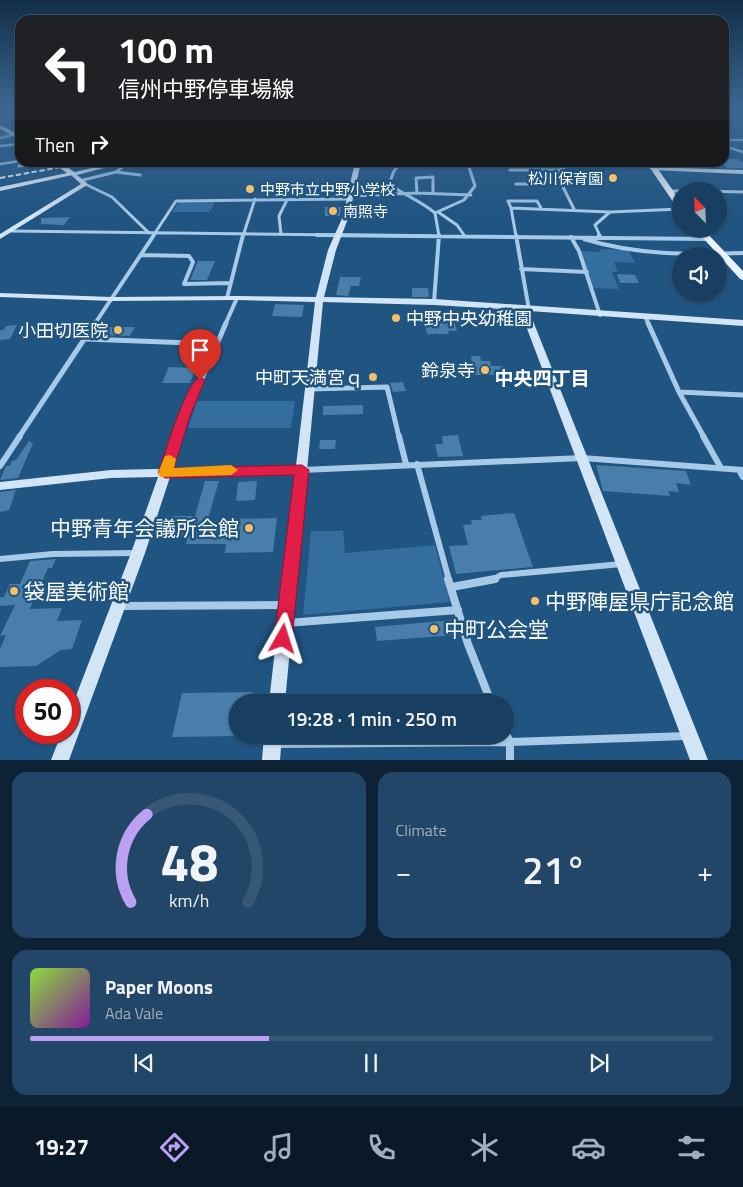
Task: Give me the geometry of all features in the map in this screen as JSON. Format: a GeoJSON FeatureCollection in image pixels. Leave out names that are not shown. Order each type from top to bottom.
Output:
{"type":"FeatureCollection","features":[{"type":"Feature","properties":{"kind":"main road"},"geometry":{"type":"LineString","coordinates":[[62,167],[72,174]]}},
{"type":"Feature","properties":{"kind":"main road"},"geometry":{"type":"LineString","coordinates":[[652,167],[672,196]]}},
{"type":"Feature","properties":{"kind":"main road"},"geometry":{"type":"LineString","coordinates":[[0,190],[72,174]]}},
{"type":"Feature","properties":{"kind":"main road"},"geometry":{"type":"LineString","coordinates":[[708,239],[716,247]]}},
{"type":"Feature","properties":{"kind":"main road"},"geometry":{"type":"LineString","coordinates":[[727,259],[743,278]]}},
{"type":"Feature","properties":{"kind":"street"},"geometry":{"type":"LineString","coordinates":[[0,146],[15,144]]}},
{"type":"Feature","properties":{"kind":"street"},"geometry":{"type":"LineString","coordinates":[[734,144],[732,145],[735,148]]}},
{"type":"Feature","properties":{"kind":"street"},"geometry":{"type":"LineString","coordinates":[[729,148],[743,152]]}},
{"type":"Feature","properties":{"kind":"street"},"geometry":{"type":"LineString","coordinates":[[0,164],[15,162]]}},
{"type":"Feature","properties":{"kind":"street"},"geometry":{"type":"LineString","coordinates":[[72,174],[104,167]]}},
{"type":"Feature","properties":{"kind":"street"},"geometry":{"type":"LineString","coordinates":[[116,172],[122,167]]}},
{"type":"Feature","properties":{"kind":"street"},"geometry":{"type":"LineString","coordinates":[[278,694],[319,300],[338,234],[346,216],[357,167]]}},
{"type":"Feature","properties":{"kind":"street"},"geometry":{"type":"LineString","coordinates":[[399,167],[389,181],[401,193],[417,199],[436,213],[448,218],[462,230],[464,235]]}},
{"type":"Feature","properties":{"kind":"street"},"geometry":{"type":"LineString","coordinates":[[436,213],[471,195],[475,186],[469,167]]}},
{"type":"Feature","properties":{"kind":"street"},"geometry":{"type":"LineString","coordinates":[[516,184],[543,184],[548,176],[562,171],[566,167]]}},
{"type":"Feature","properties":{"kind":"street"},"geometry":{"type":"LineString","coordinates":[[666,167],[743,172]]}},
{"type":"Feature","properties":{"kind":"street"},"geometry":{"type":"LineString","coordinates":[[510,170],[562,171]]}},
{"type":"Feature","properties":{"kind":"street"},"geometry":{"type":"LineString","coordinates":[[562,171],[566,177],[561,183],[574,209]]}},
{"type":"Feature","properties":{"kind":"street"},"geometry":{"type":"LineString","coordinates":[[0,237],[84,182],[116,172],[140,175]]}},
{"type":"Feature","properties":{"kind":"street"},"geometry":{"type":"LineString","coordinates":[[72,174],[113,198],[149,233]]}},
{"type":"Feature","properties":{"kind":"street"},"geometry":{"type":"LineString","coordinates":[[417,193],[416,178],[433,178],[433,193]]}},
{"type":"Feature","properties":{"kind":"street"},"geometry":{"type":"LineString","coordinates":[[728,192],[743,192]]}},
{"type":"Feature","properties":{"kind":"street"},"geometry":{"type":"LineString","coordinates":[[0,466],[176,201],[351,198],[401,193],[471,195]]}},
{"type":"Feature","properties":{"kind":"street"},"geometry":{"type":"LineString","coordinates":[[227,298],[243,234],[255,200]]}},
{"type":"Feature","properties":{"kind":"street"},"geometry":{"type":"LineString","coordinates":[[281,234],[278,222],[282,207],[288,200]]}},
{"type":"Feature","properties":{"kind":"street"},"geometry":{"type":"LineString","coordinates":[[541,208],[537,201],[508,201],[517,236],[526,310],[699,760]]}},
{"type":"Feature","properties":{"kind":"street"},"geometry":{"type":"LineString","coordinates":[[511,208],[574,209],[610,212],[672,209]]}},
{"type":"Feature","properties":{"kind":"street"},"geometry":{"type":"LineString","coordinates":[[601,238],[595,225],[610,212]]}},
{"type":"Feature","properties":{"kind":"street"},"geometry":{"type":"LineString","coordinates":[[434,302],[439,234],[436,213]]}},
{"type":"Feature","properties":{"kind":"street"},"geometry":{"type":"LineString","coordinates":[[11,231],[439,234],[708,239]]}},
{"type":"Feature","properties":{"kind":"street"},"geometry":{"type":"LineString","coordinates":[[570,237],[587,272],[600,315]]}},
{"type":"Feature","properties":{"kind":"street"},"geometry":{"type":"LineString","coordinates":[[579,237],[606,247],[672,254]]}},
{"type":"Feature","properties":{"kind":"street"},"geometry":{"type":"LineString","coordinates":[[727,254],[743,253]]}},
{"type":"Feature","properties":{"kind":"street"},"geometry":{"type":"LineString","coordinates":[[141,255],[189,256],[193,262],[184,284],[230,283]]}},
{"type":"Feature","properties":{"kind":"street"},"geometry":{"type":"LineString","coordinates":[[522,270],[587,272]]}},
{"type":"Feature","properties":{"kind":"street"},"geometry":{"type":"LineString","coordinates":[[0,295],[112,299],[237,298],[434,302],[526,310],[743,323]]}},
{"type":"Feature","properties":{"kind":"street"},"geometry":{"type":"LineString","coordinates":[[60,760],[138,553],[184,416],[237,298]]}},
{"type":"Feature","properties":{"kind":"street"},"geometry":{"type":"LineString","coordinates":[[646,318],[679,392],[721,468]]}},
{"type":"Feature","properties":{"kind":"street"},"geometry":{"type":"LineString","coordinates":[[86,339],[216,344]]}},
{"type":"Feature","properties":{"kind":"street"},"geometry":{"type":"LineString","coordinates":[[310,389],[387,387],[406,464]]}},
{"type":"Feature","properties":{"kind":"street"},"geometry":{"type":"LineString","coordinates":[[679,392],[743,395]]}},
{"type":"Feature","properties":{"kind":"street"},"geometry":{"type":"LineString","coordinates":[[0,486],[92,476],[302,470],[406,464],[582,458],[741,470],[743,477]]}},
{"type":"Feature","properties":{"kind":"street"},"geometry":{"type":"LineString","coordinates":[[417,464],[458,610],[478,674],[487,694]]}},
{"type":"Feature","properties":{"kind":"street"},"geometry":{"type":"LineString","coordinates":[[0,559],[53,554],[138,553]]}},
{"type":"Feature","properties":{"kind":"street"},"geometry":{"type":"LineString","coordinates":[[452,587],[490,582],[502,575],[623,564]]}},
{"type":"Feature","properties":{"kind":"street"},"geometry":{"type":"LineString","coordinates":[[117,606],[286,605]]}},
{"type":"Feature","properties":{"kind":"street"},"geometry":{"type":"LineString","coordinates":[[285,623],[458,610]]}},
{"type":"Feature","properties":{"kind":"street"},"geometry":{"type":"LineString","coordinates":[[514,742],[690,736]]}},
{"type":"Feature","properties":{"kind":"street"},"geometry":{"type":"LineString","coordinates":[[272,746],[391,744]]}},
{"type":"Feature","properties":{"kind":"street"},"geometry":{"type":"LineString","coordinates":[[510,744],[510,760]]}},
{"type":"Feature","properties":{"kind":"shaded area"},"geometry":{"type":"Polygon","coordinates":[[[179,202],[215,202],[210,212],[172,212],[179,202]]]}},
{"type":"Feature","properties":{"kind":"shaded area"},"geometry":{"type":"Polygon","coordinates":[[[600,249],[628,250],[635,263],[614,262],[618,272],[612,272],[619,289],[592,288],[579,251],[601,252],[600,249]]]}},
{"type":"Feature","properties":{"kind":"shaded area"},"geometry":{"type":"Polygon","coordinates":[[[197,401],[295,401],[291,428],[188,428],[197,401]]]}},
{"type":"Feature","properties":{"kind":"shaded area"},"geometry":{"type":"Polygon","coordinates":[[[311,531],[343,531],[345,553],[435,545],[450,602],[303,615],[311,531]]]}},
{"type":"Feature","properties":{"kind":"building"},"geometry":{"type":"Polygon","coordinates":[[[729,159],[738,159],[743,163],[743,168],[727,168],[729,167],[729,159]]]}},
{"type":"Feature","properties":{"kind":"building","name":"南照寺"},"geometry":{"type":"Polygon","coordinates":[[[325,207],[341,207],[340,216],[325,216],[325,207]]]}},
{"type":"Feature","properties":{"kind":"building"},"geometry":{"type":"Polygon","coordinates":[[[70,217],[64,225],[41,224],[41,218],[70,217]]]}},
{"type":"Feature","properties":{"kind":"building"},"geometry":{"type":"Polygon","coordinates":[[[198,261],[215,261],[207,280],[190,280],[198,261]]]}},
{"type":"Feature","properties":{"kind":"building"},"geometry":{"type":"Polygon","coordinates":[[[617,274],[635,275],[639,283],[620,283],[617,274]]]}},
{"type":"Feature","properties":{"kind":"building"},"geometry":{"type":"Polygon","coordinates":[[[340,277],[361,277],[359,286],[351,286],[348,296],[336,295],[340,277]]]}},
{"type":"Feature","properties":{"kind":"building"},"geometry":{"type":"Polygon","coordinates":[[[412,288],[428,288],[429,297],[412,297],[412,288]]]}},
{"type":"Feature","properties":{"kind":"building"},"geometry":{"type":"Polygon","coordinates":[[[275,304],[304,305],[302,317],[272,316],[275,304]]]}},
{"type":"Feature","properties":{"kind":"building"},"geometry":{"type":"Polygon","coordinates":[[[423,313],[452,313],[457,331],[448,331],[449,334],[427,334],[423,313]]]}},
{"type":"Feature","properties":{"kind":"building"},"geometry":{"type":"Polygon","coordinates":[[[17,325],[10,339],[0,340],[0,330],[4,330],[6,326],[17,325]]]}},
{"type":"Feature","properties":{"kind":"building","name":"小田切医院"},"geometry":{"type":"Polygon","coordinates":[[[103,327],[135,327],[130,336],[99,335],[103,327]]]}},
{"type":"Feature","properties":{"kind":"building","name":"鈴泉寺"},"geometry":{"type":"Polygon","coordinates":[[[471,356],[480,356],[481,361],[490,361],[491,366],[504,366],[506,375],[466,375],[464,362],[472,362],[471,356]]]}},
{"type":"Feature","properties":{"kind":"building"},"geometry":{"type":"Polygon","coordinates":[[[169,367],[196,368],[190,383],[162,383],[169,367]]]}},
{"type":"Feature","properties":{"kind":"building"},"geometry":{"type":"Polygon","coordinates":[[[403,382],[406,391],[393,392],[390,383],[403,382]]]}},
{"type":"Feature","properties":{"kind":"building"},"geometry":{"type":"Polygon","coordinates":[[[363,405],[363,414],[323,415],[323,406],[363,405]]]}},
{"type":"Feature","properties":{"kind":"building"},"geometry":{"type":"Polygon","coordinates":[[[458,435],[463,456],[438,457],[435,444],[443,444],[442,436],[458,435]]]}},
{"type":"Feature","properties":{"kind":"building"},"geometry":{"type":"Polygon","coordinates":[[[320,440],[336,440],[335,449],[319,449],[320,440]]]}},
{"type":"Feature","properties":{"kind":"building"},"geometry":{"type":"Polygon","coordinates":[[[29,441],[33,443],[18,478],[0,480],[6,466],[10,466],[12,461],[16,460],[29,441]]]}},
{"type":"Feature","properties":{"kind":"building"},"geometry":{"type":"Polygon","coordinates":[[[596,465],[686,471],[691,485],[676,483],[679,492],[668,491],[670,496],[603,491],[596,465]]]}},
{"type":"Feature","properties":{"kind":"building"},"geometry":{"type":"Polygon","coordinates":[[[205,481],[219,481],[203,536],[221,536],[225,519],[277,518],[273,552],[225,553],[226,544],[186,544],[188,537],[180,537],[182,532],[167,532],[172,516],[195,516],[205,481]]]}},
{"type":"Feature","properties":{"kind":"building"},"geometry":{"type":"Polygon","coordinates":[[[257,481],[255,500],[236,501],[238,482],[257,481]]]}},
{"type":"Feature","properties":{"kind":"building"},"geometry":{"type":"Polygon","coordinates":[[[16,490],[9,510],[0,512],[0,492],[16,490]]]}},
{"type":"Feature","properties":{"kind":"building"},"geometry":{"type":"Polygon","coordinates":[[[514,513],[533,567],[456,574],[449,546],[468,545],[463,525],[472,524],[471,520],[482,520],[481,516],[514,513]]]}},
{"type":"Feature","properties":{"kind":"building"},"geometry":{"type":"Polygon","coordinates":[[[56,559],[52,568],[48,568],[30,609],[62,608],[57,621],[82,620],[72,649],[61,650],[36,666],[0,667],[0,649],[6,635],[0,636],[15,605],[0,606],[0,597],[4,597],[10,584],[20,584],[30,561],[56,559]]]}},
{"type":"Feature","properties":{"kind":"building"},"geometry":{"type":"Polygon","coordinates":[[[452,620],[455,635],[377,641],[375,627],[452,620]]]}},
{"type":"Feature","properties":{"kind":"building"},"geometry":{"type":"Polygon","coordinates":[[[253,692],[253,694],[229,694],[229,736],[172,737],[182,693],[253,692]]]}},
{"type":"Feature","properties":{"kind":"railway"},"geometry":{"type":"LineString","coordinates":[[0,178],[61,167]]}},
{"type":"Feature","properties":{"kind":"slow traffic"},"geometry":{"type":"LineString","coordinates":[[170,459],[165,473],[231,470]]}},
{"type":"Feature","properties":{"kind":"place","name":"松川保育園"},"geometry":{"type":"Point","coordinates":[613,178]}},
{"type":"Feature","properties":{"kind":"place","name":"中野市立中野小学校"},"geometry":{"type":"Point","coordinates":[250,189]}},
{"type":"Feature","properties":{"kind":"place","name":"南照寺"},"geometry":{"type":"Point","coordinates":[333,211]}},
{"type":"Feature","properties":{"kind":"place","name":"中野中央幼稚園"},"geometry":{"type":"Point","coordinates":[396,318]}},
{"type":"Feature","properties":{"kind":"place","name":"小田切医院"},"geometry":{"type":"Point","coordinates":[118,330]}},
{"type":"Feature","properties":{"kind":"place","name":"鈴泉寺"},"geometry":{"type":"Point","coordinates":[485,370]}},
{"type":"Feature","properties":{"kind":"place","name":"中町天満宮ｑ"},"geometry":{"type":"Point","coordinates":[373,377]}},
{"type":"Feature","properties":{"kind":"place","name":"中野青年会議所会館"},"geometry":{"type":"Point","coordinates":[249,528]}},
{"type":"Feature","properties":{"kind":"place","name":"袋屋美術館"},"geometry":{"type":"Point","coordinates":[14,591]}},
{"type":"Feature","properties":{"kind":"place","name":"中野陣屋県庁記念館"},"geometry":{"type":"Point","coordinates":[535,601]}},
{"type":"Feature","properties":{"kind":"place","name":"中町公会堂"},"geometry":{"type":"Point","coordinates":[434,629]}},
{"type":"Feature","properties":{"kind":"district","name":"中央四丁目"},"geometry":{"type":"Point","coordinates":[542,377]}},
{"type":"Feature","properties":{"kind":"route"},"geometry":{"type":"LineString","coordinates":[[200,380],[184,416],[165,473],[226,470],[302,470],[283,639]]}}]}
